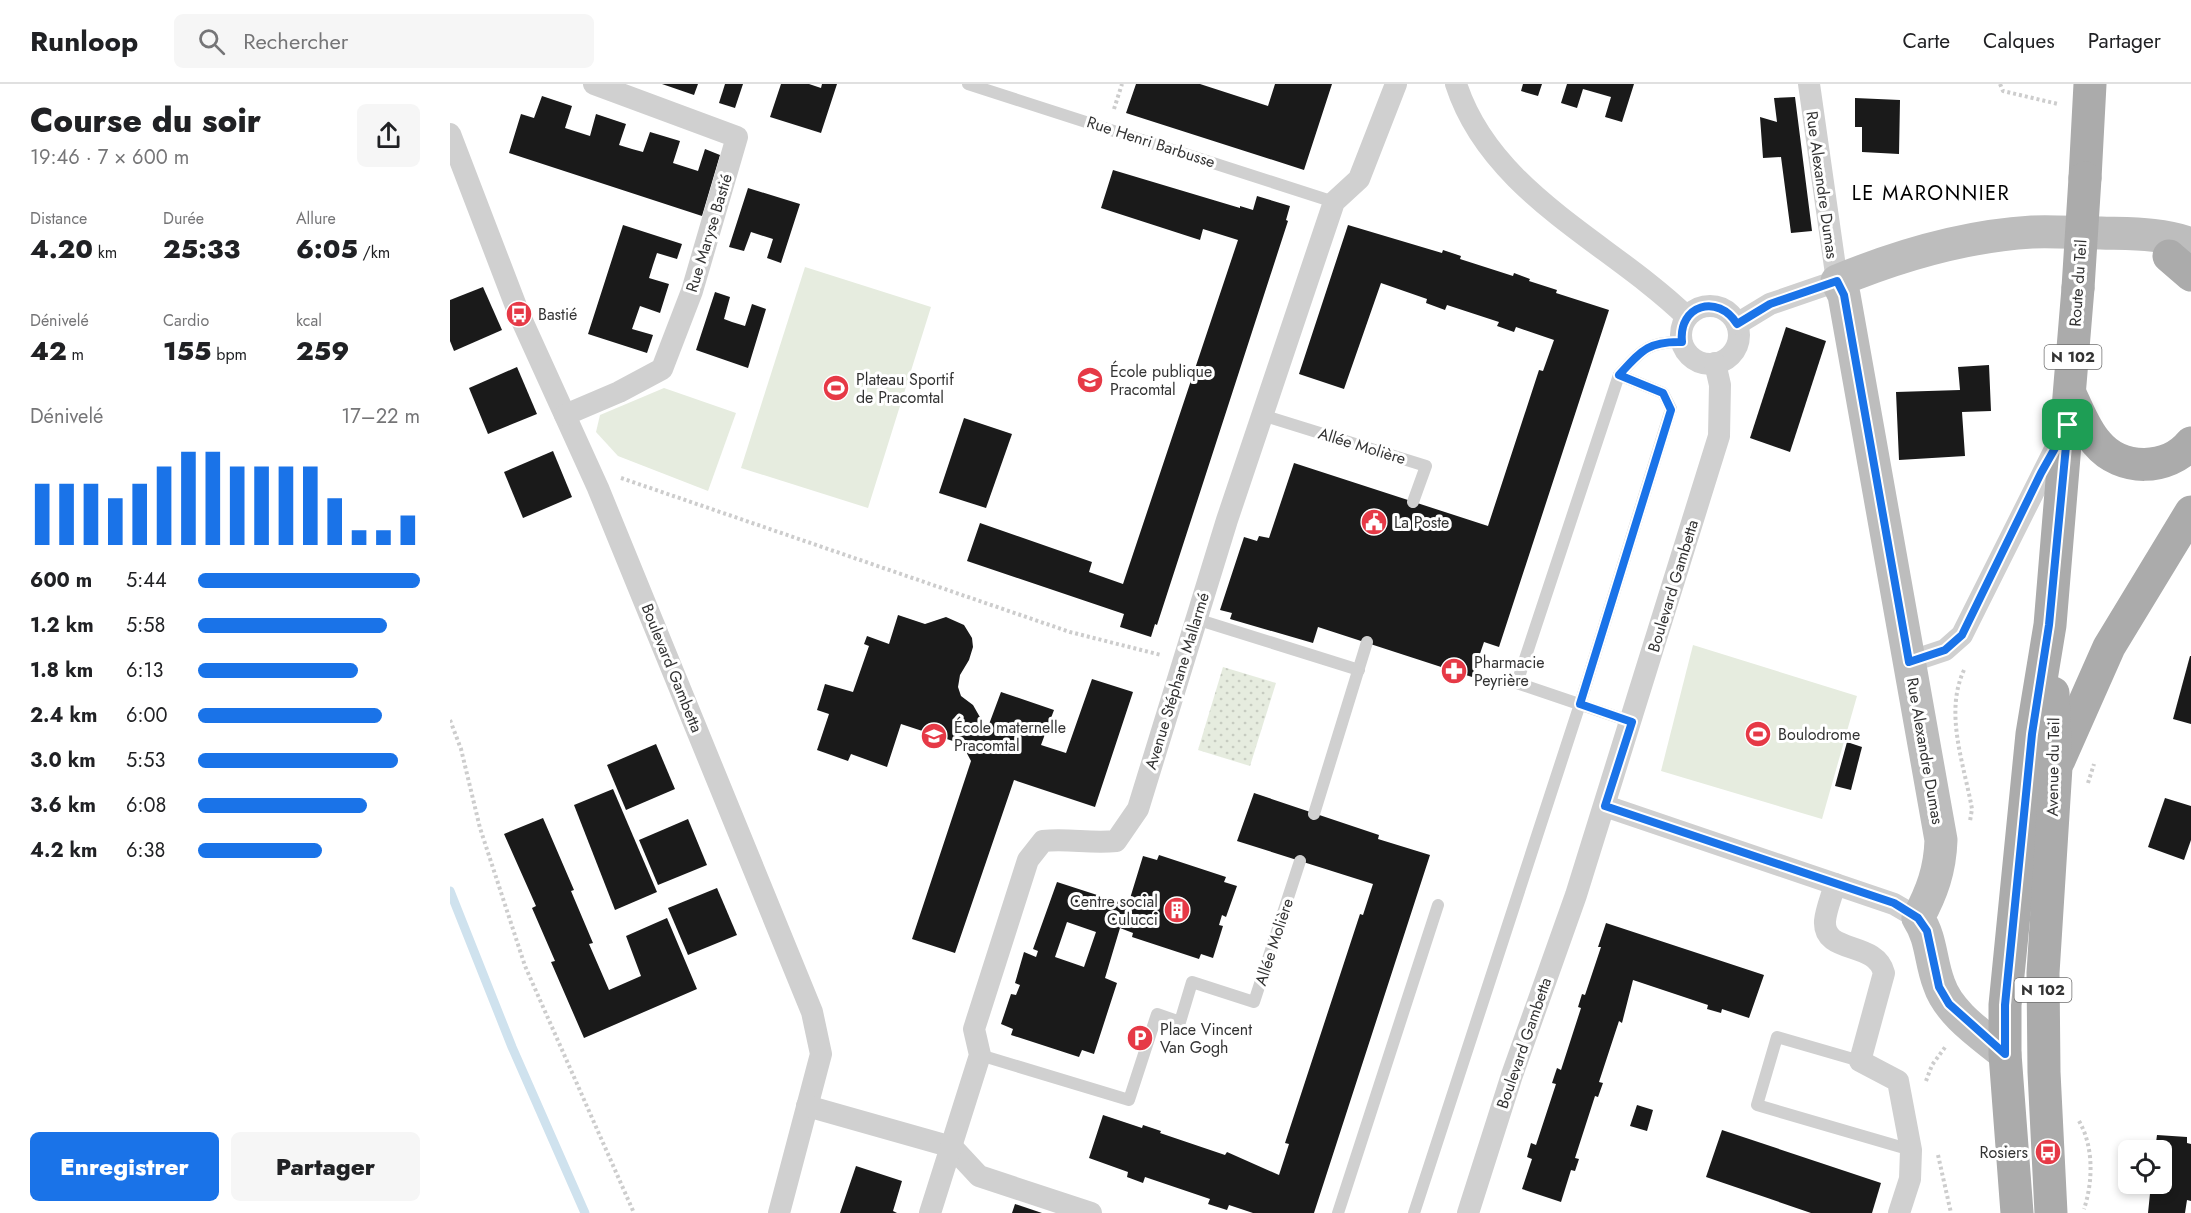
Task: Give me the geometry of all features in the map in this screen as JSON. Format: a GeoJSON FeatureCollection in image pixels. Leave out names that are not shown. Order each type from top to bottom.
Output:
{"type":"FeatureCollection","features":[{"type":"Feature","properties":{"kind":"main road","name":"Route du Teil"},"geometry":{"type":"LineString","coordinates":[[2049,625],[2069,410],[2090,84]]}},
{"type":"Feature","properties":{"kind":"main road"},"geometry":{"type":"LineString","coordinates":[[2069,410],[2097,444],[2118,459],[2149,465],[2181,456],[2191,443]]}},
{"type":"Feature","properties":{"kind":"main road"},"geometry":{"type":"LineString","coordinates":[[2056,767],[2109,647],[2191,512]]}},
{"type":"Feature","properties":{"kind":"main road","name":"Avenue du Teil"},"geometry":{"type":"LineString","coordinates":[[2049,625],[2056,767],[2043,973],[2044,1072],[2051,1213]]}},
{"type":"Feature","properties":{"kind":"main road","name":"Avenue du Teil"},"geometry":{"type":"LineString","coordinates":[[2017,1213],[2005,1054],[2005,1005],[2032,734],[2049,625]]}},
{"type":"Feature","properties":{"kind":"street","name":"Rue Maryse Bastié"},"geometry":{"type":"LineString","coordinates":[[565,415],[619,392],[662,369],[692,291],[737,137],[594,84]]}},
{"type":"Feature","properties":{"kind":"street","name":"Avenue Stéphane Mallarmé"},"geometry":{"type":"LineString","coordinates":[[930,1213],[980,1056],[974,1029],[1028,860],[1044,841],[1063,839],[1094,844],[1116,841],[1138,809],[1196,619],[1334,202],[1359,179],[1396,84]]}},
{"type":"Feature","properties":{"kind":"street"},"geometry":{"type":"LineString","coordinates":[[1456,84],[1485,141],[1519,182],[1639,274],[1687,317]]}},
{"type":"Feature","properties":{"kind":"street","name":"Rue Alexandre Dumas"},"geometry":{"type":"LineString","coordinates":[[1809,84],[1837,281],[1844,295],[1941,840],[1940,865],[1933,889],[1918,918]]}},
{"type":"Feature","properties":{"kind":"street","name":"Boulevard Gambetta"},"geometry":{"type":"LineString","coordinates":[[450,134],[519,314],[598,488],[812,1012],[821,1054],[779,1213]]}},
{"type":"Feature","properties":{"kind":"street"},"geometry":{"type":"LineString","coordinates":[[1737,324],[1770,304],[1837,281],[1887,260],[1953,243],[2034,232],[2137,234],[2185,249]]}},
{"type":"Feature","properties":{"kind":"street"},"geometry":{"type":"LineString","coordinates":[[1700,307],[1718,307],[1732,317],[1737,324],[1737,344],[1725,359],[1715,363],[1704,363],[1694,359],[1686,352],[1681,334],[1687,317],[1700,307]]}},
{"type":"Feature","properties":{"kind":"street","name":"Boulevard Gambetta"},"geometry":{"type":"LineString","coordinates":[[1468,1213],[1605,806],[1719,436],[1720,386],[1715,363]]}},
{"type":"Feature","properties":{"kind":"street"},"geometry":{"type":"LineString","coordinates":[[1909,662],[1945,650],[1962,635],[2069,410]]}},
{"type":"Feature","properties":{"kind":"street"},"geometry":{"type":"LineString","coordinates":[[1605,806],[1894,903],[1918,918],[1927,931],[1939,987],[1949,1004],[2005,1054]]}},
{"type":"Feature","properties":{"kind":"street"},"geometry":{"type":"LineString","coordinates":[[1835,884],[1825,923],[1828,934],[1838,944],[1872,954],[1881,962],[1884,973],[1860,1061],[1898,1081],[1911,1150],[1910,1179],[1899,1213]]}},
{"type":"Feature","properties":{"kind":"street"},"geometry":{"type":"LineString","coordinates":[[807,1106],[952,1147],[979,1176],[1091,1213]]}},
{"type":"Feature","properties":{"kind":"lane","name":"Rue Henri Barbusse"},"geometry":{"type":"LineString","coordinates":[[968,84],[1334,202]]}},
{"type":"Feature","properties":{"kind":"lane"},"geometry":{"type":"LineString","coordinates":[[1632,722],[1517,683],[1619,375],[1645,348],[1662,341],[1682,342]]}},
{"type":"Feature","properties":{"kind":"lane"},"geometry":{"type":"LineString","coordinates":[[1414,1213],[1580,704],[1671,410],[1663,393],[1619,375]]}},
{"type":"Feature","properties":{"kind":"lane","name":"Allée Molière"},"geometry":{"type":"LineString","coordinates":[[1262,415],[1426,466],[1413,502]]}},
{"type":"Feature","properties":{"kind":"lane"},"geometry":{"type":"LineString","coordinates":[[1196,619],[1359,670]]}},
{"type":"Feature","properties":{"kind":"lane"},"geometry":{"type":"LineString","coordinates":[[1314,814],[1368,642]]}},
{"type":"Feature","properties":{"kind":"lane","name":"Allée Molière"},"geometry":{"type":"LineString","coordinates":[[980,1056],[1130,1100],[1157,1014],[1179,1022],[1192,982],[1254,1002],[1300,861]]}},
{"type":"Feature","properties":{"kind":"lane"},"geometry":{"type":"LineString","coordinates":[[1338,1213],[1438,905]]}},
{"type":"Feature","properties":{"kind":"lane"},"geometry":{"type":"LineString","coordinates":[[1860,1061],[1777,1037],[1757,1105],[1911,1150]]}},
{"type":"Feature","properties":{"kind":"path"},"geometry":{"type":"LineString","coordinates":[[1108,128],[1122,84]]}},
{"type":"Feature","properties":{"kind":"path"},"geometry":{"type":"LineString","coordinates":[[2000,84],[2003,90],[2065,106]]}},
{"type":"Feature","properties":{"kind":"path"},"geometry":{"type":"LineString","coordinates":[[598,488],[621,478],[1070,632],[1183,660]]}},
{"type":"Feature","properties":{"kind":"path"},"geometry":{"type":"LineString","coordinates":[[1965,667],[1957,685],[1953,709],[1972,809],[1968,830]]}},
{"type":"Feature","properties":{"kind":"path"},"geometry":{"type":"LineString","coordinates":[[450,720],[460,749],[480,828],[525,966],[634,1213]]}},
{"type":"Feature","properties":{"kind":"path"},"geometry":{"type":"LineString","coordinates":[[1924,1090],[1932,1065],[1964,1019]]}},
{"type":"Feature","properties":{"kind":"path"},"geometry":{"type":"LineString","coordinates":[[1937,1149],[1951,1213]]}},
{"type":"Feature","properties":{"kind":"shaded area","name":"Plateau Sportif de Pracomtal"},"geometry":{"type":"Polygon","coordinates":[[[805,267],[931,307],[868,508],[741,468],[805,267]]]}},
{"type":"Feature","properties":{"kind":"shaded area"},"geometry":{"type":"Polygon","coordinates":[[[664,388],[736,413],[708,491],[618,456],[596,432],[600,415],[664,388]]]}},
{"type":"Feature","properties":{"kind":"shaded area","name":"Boulodrome"},"geometry":{"type":"Polygon","coordinates":[[[1693,645],[1857,696],[1822,819],[1661,771],[1693,645]]]}},
{"type":"Feature","properties":{"kind":"shaded area"},"geometry":{"type":"Polygon","coordinates":[[[1223,667],[1276,683],[1250,766],[1198,750],[1223,667]]]}},
{"type":"Feature","properties":{"kind":"building"},"geometry":{"type":"Polygon","coordinates":[[[662,84],[698,84],[694,95],[662,84]]]}},
{"type":"Feature","properties":{"kind":"building"},"geometry":{"type":"Polygon","coordinates":[[[725,84],[743,84],[735,108],[719,103],[725,84]]]}},
{"type":"Feature","properties":{"kind":"building"},"geometry":{"type":"Polygon","coordinates":[[[781,84],[809,84],[821,88],[822,84],[837,84],[821,133],[770,117],[781,84]]]}},
{"type":"Feature","properties":{"kind":"building"},"geometry":{"type":"Polygon","coordinates":[[[1136,84],[1200,84],[1268,106],[1275,84],[1332,84],[1304,170],[1126,113],[1136,84]]]}},
{"type":"Feature","properties":{"kind":"building"},"geometry":{"type":"Polygon","coordinates":[[[1523,84],[1542,84],[1538,96],[1521,91],[1523,84]]]}},
{"type":"Feature","properties":{"kind":"building"},"geometry":{"type":"Polygon","coordinates":[[[1567,84],[1634,84],[1622,122],[1605,117],[1611,97],[1583,89],[1577,108],[1561,103],[1567,84]]]}},
{"type":"Feature","properties":{"kind":"building"},"geometry":{"type":"Polygon","coordinates":[[[542,96],[572,106],[565,128],[590,136],[596,114],[626,124],[619,145],[643,152],[650,132],[680,141],[673,163],[698,171],[705,149],[720,155],[702,216],[509,153],[521,114],[534,118],[542,96]]]}},
{"type":"Feature","properties":{"kind":"building"},"geometry":{"type":"Polygon","coordinates":[[[1795,97],[1812,231],[1791,233],[1781,157],[1763,158],[1760,117],[1777,122],[1774,98],[1795,97]]]}},
{"type":"Feature","properties":{"kind":"building"},"geometry":{"type":"Polygon","coordinates":[[[1855,98],[1900,100],[1899,154],[1862,152],[1862,127],[1855,127],[1855,98]]]}},
{"type":"Feature","properties":{"kind":"building"},"geometry":{"type":"Polygon","coordinates":[[[1113,170],[1240,208],[1240,206],[1253,210],[1257,196],[1290,206],[1286,220],[1288,221],[1157,625],[1155,624],[1151,637],[1120,627],[1124,614],[967,561],[980,523],[1092,562],[1089,572],[1123,584],[1238,240],[1203,229],[1200,240],[1101,208],[1113,170]]]}},
{"type":"Feature","properties":{"kind":"building"},"geometry":{"type":"Polygon","coordinates":[[[748,188],[800,204],[781,263],[767,258],[773,239],[751,232],[744,251],[729,247],[748,188]]]}},
{"type":"Feature","properties":{"kind":"building"},"geometry":{"type":"Polygon","coordinates":[[[623,225],[682,244],[677,259],[657,253],[649,278],[669,284],[660,313],[640,306],[632,329],[653,335],[647,353],[588,334],[623,225]]]}},
{"type":"Feature","properties":{"kind":"building"},"geometry":{"type":"Polygon","coordinates":[[[1348,225],[1442,253],[1443,250],[1461,256],[1460,259],[1513,276],[1514,273],[1530,279],[1529,281],[1557,290],[1556,293],[1609,310],[1499,647],[1484,642],[1472,677],[1318,627],[1313,643],[1230,619],[1232,613],[1220,610],[1244,537],[1257,541],[1259,536],[1269,538],[1294,463],[1488,526],[1539,370],[1543,371],[1554,340],[1516,327],[1514,332],[1497,326],[1499,322],[1447,305],[1445,310],[1426,303],[1427,299],[1381,283],[1344,389],[1299,374],[1348,225]]]}},
{"type":"Feature","properties":{"kind":"building"},"geometry":{"type":"Polygon","coordinates":[[[483,287],[502,330],[454,351],[450,341],[450,300],[483,287]]]}},
{"type":"Feature","properties":{"kind":"building"},"geometry":{"type":"Polygon","coordinates":[[[715,292],[730,297],[724,319],[732,322],[745,326],[752,304],[766,309],[748,368],[696,350],[715,292]]]}},
{"type":"Feature","properties":{"kind":"building"},"geometry":{"type":"Polygon","coordinates":[[[1786,327],[1826,341],[1790,452],[1750,438],[1786,327]]]}},
{"type":"Feature","properties":{"kind":"building"},"geometry":{"type":"Polygon","coordinates":[[[1989,365],[1991,411],[1962,412],[1965,456],[1899,460],[1896,392],[1960,390],[1958,367],[1989,365]]]}},
{"type":"Feature","properties":{"kind":"building"},"geometry":{"type":"Polygon","coordinates":[[[517,367],[537,414],[488,434],[469,388],[517,367]]]}},
{"type":"Feature","properties":{"kind":"building"},"geometry":{"type":"Polygon","coordinates":[[[964,418],[1012,434],[986,508],[939,493],[964,418]]]}},
{"type":"Feature","properties":{"kind":"building"},"geometry":{"type":"Polygon","coordinates":[[[553,451],[572,497],[523,518],[504,472],[553,451]]]}},
{"type":"Feature","properties":{"kind":"building"},"geometry":{"type":"Polygon","coordinates":[[[898,615],[925,624],[946,617],[964,625],[972,638],[973,647],[969,660],[960,675],[958,687],[961,696],[973,705],[985,726],[988,727],[1001,692],[1054,710],[1041,745],[1066,753],[1092,679],[1133,692],[1095,807],[1014,780],[955,953],[912,939],[971,761],[962,744],[901,724],[887,767],[851,754],[848,761],[817,750],[829,714],[817,710],[825,684],[853,692],[869,646],[864,644],[867,636],[889,644],[898,615]]]}},
{"type":"Feature","properties":{"kind":"building"},"geometry":{"type":"Polygon","coordinates":[[[2191,656],[2191,724],[2173,719],[2191,656]]]}},
{"type":"Feature","properties":{"kind":"building"},"geometry":{"type":"Polygon","coordinates":[[[1847,742],[1862,747],[1851,790],[1835,786],[1847,742]]]}},
{"type":"Feature","properties":{"kind":"building"},"geometry":{"type":"Polygon","coordinates":[[[656,744],[675,789],[626,810],[607,765],[656,744]]]}},
{"type":"Feature","properties":{"kind":"building"},"geometry":{"type":"Polygon","coordinates":[[[613,789],[657,892],[615,910],[574,805],[613,789]]]}},
{"type":"Feature","properties":{"kind":"building"},"geometry":{"type":"Polygon","coordinates":[[[1254,793],[1379,835],[1378,839],[1430,855],[1314,1213],[1253,1213],[1229,1205],[1227,1210],[1208,1204],[1210,1199],[1145,1177],[1143,1183],[1127,1177],[1128,1172],[1089,1158],[1103,1115],[1142,1128],[1143,1125],[1225,1155],[1227,1152],[1279,1175],[1289,1144],[1285,1143],[1360,914],[1363,915],[1373,884],[1237,841],[1254,793]]]}},
{"type":"Feature","properties":{"kind":"building"},"geometry":{"type":"Polygon","coordinates":[[[2165,798],[2191,806],[2191,840],[2184,860],[2148,847],[2165,798]]]}},
{"type":"Feature","properties":{"kind":"building"},"geometry":{"type":"Polygon","coordinates":[[[543,818],[574,890],[571,891],[593,943],[589,944],[609,990],[641,976],[626,936],[667,918],[697,989],[584,1038],[551,962],[555,961],[532,908],[536,906],[504,834],[543,818]]]}},
{"type":"Feature","properties":{"kind":"building"},"geometry":{"type":"Polygon","coordinates":[[[688,819],[707,865],[658,885],[639,840],[688,819]]]}},
{"type":"Feature","properties":{"kind":"building"},"geometry":{"type":"Polygon","coordinates":[[[1159,855],[1226,877],[1224,882],[1237,886],[1226,917],[1222,915],[1219,925],[1223,926],[1213,958],[1201,954],[1199,959],[1132,937],[1133,933],[1120,928],[1105,978],[1117,983],[1094,1054],[1082,1050],[1079,1057],[1011,1035],[1013,1029],[1001,1024],[1011,994],[1016,995],[1020,985],[1015,983],[1024,952],[1036,957],[1038,951],[1033,949],[1057,882],[1128,905],[1143,856],[1157,860],[1159,855]],[[1067,922],[1055,957],[1084,967],[1096,932],[1067,922]]]}},
{"type":"Feature","properties":{"kind":"building"},"geometry":{"type":"Polygon","coordinates":[[[717,888],[737,935],[688,955],[668,908],[717,888]]]}},
{"type":"Feature","properties":{"kind":"building"},"geometry":{"type":"Polygon","coordinates":[[[1606,923],[1764,975],[1749,1018],[1722,1009],[1721,1013],[1707,1009],[1708,1005],[1633,980],[1622,1023],[1619,1021],[1599,1082],[1603,1083],[1598,1097],[1595,1096],[1575,1158],[1579,1159],[1575,1171],[1571,1170],[1561,1202],[1522,1189],[1532,1159],[1527,1157],[1531,1143],[1536,1145],[1556,1084],[1552,1083],[1557,1068],[1561,1070],[1581,1008],[1578,1007],[1582,994],[1585,995],[1601,947],[1598,947],[1606,923]]]}},
{"type":"Feature","properties":{"kind":"building"},"geometry":{"type":"Polygon","coordinates":[[[1637,1105],[1653,1110],[1647,1131],[1630,1126],[1637,1105]]]}},
{"type":"Feature","properties":{"kind":"building"},"geometry":{"type":"Polygon","coordinates":[[[1722,1130],[1881,1183],[1872,1213],[1811,1213],[1706,1177],[1722,1130]]]}},
{"type":"Feature","properties":{"kind":"building"},"geometry":{"type":"Polygon","coordinates":[[[2157,1135],[2187,1137],[2187,1143],[2191,1144],[2191,1201],[2187,1200],[2185,1213],[2148,1213],[2150,1194],[2172,1194],[2172,1140],[2156,1140],[2157,1135]]]}},
{"type":"Feature","properties":{"kind":"building"},"geometry":{"type":"Polygon","coordinates":[[[856,1166],[902,1181],[893,1211],[897,1213],[840,1213],[856,1166]]]}},
{"type":"Feature","properties":{"kind":"building"},"geometry":{"type":"Polygon","coordinates":[[[1015,1204],[1042,1213],[1012,1213],[1015,1204]]]}},
{"type":"Feature","properties":{"kind":"waterway"},"geometry":{"type":"LineString","coordinates":[[450,891],[512,1047],[585,1213]]}},
{"type":"Feature","properties":{"kind":"place","name":"Bastié"},"geometry":{"type":"Point","coordinates":[519,314]}},
{"type":"Feature","properties":{"kind":"place","name":"École publique Pracomtal"},"geometry":{"type":"Point","coordinates":[1090,380]}},
{"type":"Feature","properties":{"kind":"place","name":"Plateau Sportif de Pracomtal"},"geometry":{"type":"Point","coordinates":[836,388]}},
{"type":"Feature","properties":{"kind":"place","name":"La Poste"},"geometry":{"type":"Point","coordinates":[1374,522]}},
{"type":"Feature","properties":{"kind":"place","name":"Pharmacie Peyrière"},"geometry":{"type":"Point","coordinates":[1454,671]}},
{"type":"Feature","properties":{"kind":"place","name":"Boulodrome"},"geometry":{"type":"Point","coordinates":[1758,734]}},
{"type":"Feature","properties":{"kind":"place","name":"École maternelle Pracomtal"},"geometry":{"type":"Point","coordinates":[934,736]}},
{"type":"Feature","properties":{"kind":"place","name":"Centre social Culucci"},"geometry":{"type":"Point","coordinates":[1177,910]}},
{"type":"Feature","properties":{"kind":"place","name":"Place Vincent Van Gogh"},"geometry":{"type":"Point","coordinates":[1140,1038]}},
{"type":"Feature","properties":{"kind":"place","name":"Rosiers"},"geometry":{"type":"Point","coordinates":[2048,1152]}},
{"type":"Feature","properties":{"kind":"district","name":"LE MARONNIER"},"geometry":{"type":"Point","coordinates":[1931,193]}},
{"type":"Feature","properties":{"kind":"route"},"geometry":{"type":"LineString","coordinates":[[1837,281],[1844,295],[1909,662],[1945,650],[1962,635],[2041,473],[2068,425],[2049,625],[2032,734],[2005,1005],[2005,1054],[1949,1004],[1939,987],[1927,931],[1918,918],[1894,903],[1605,806],[1632,722],[1580,704],[1671,410],[1663,393],[1619,375],[1645,348],[1662,341],[1682,342],[1683,325],[1693,311],[1700,307],[1718,307],[1726,311],[1737,324],[1770,304],[1837,281]]}}]}
